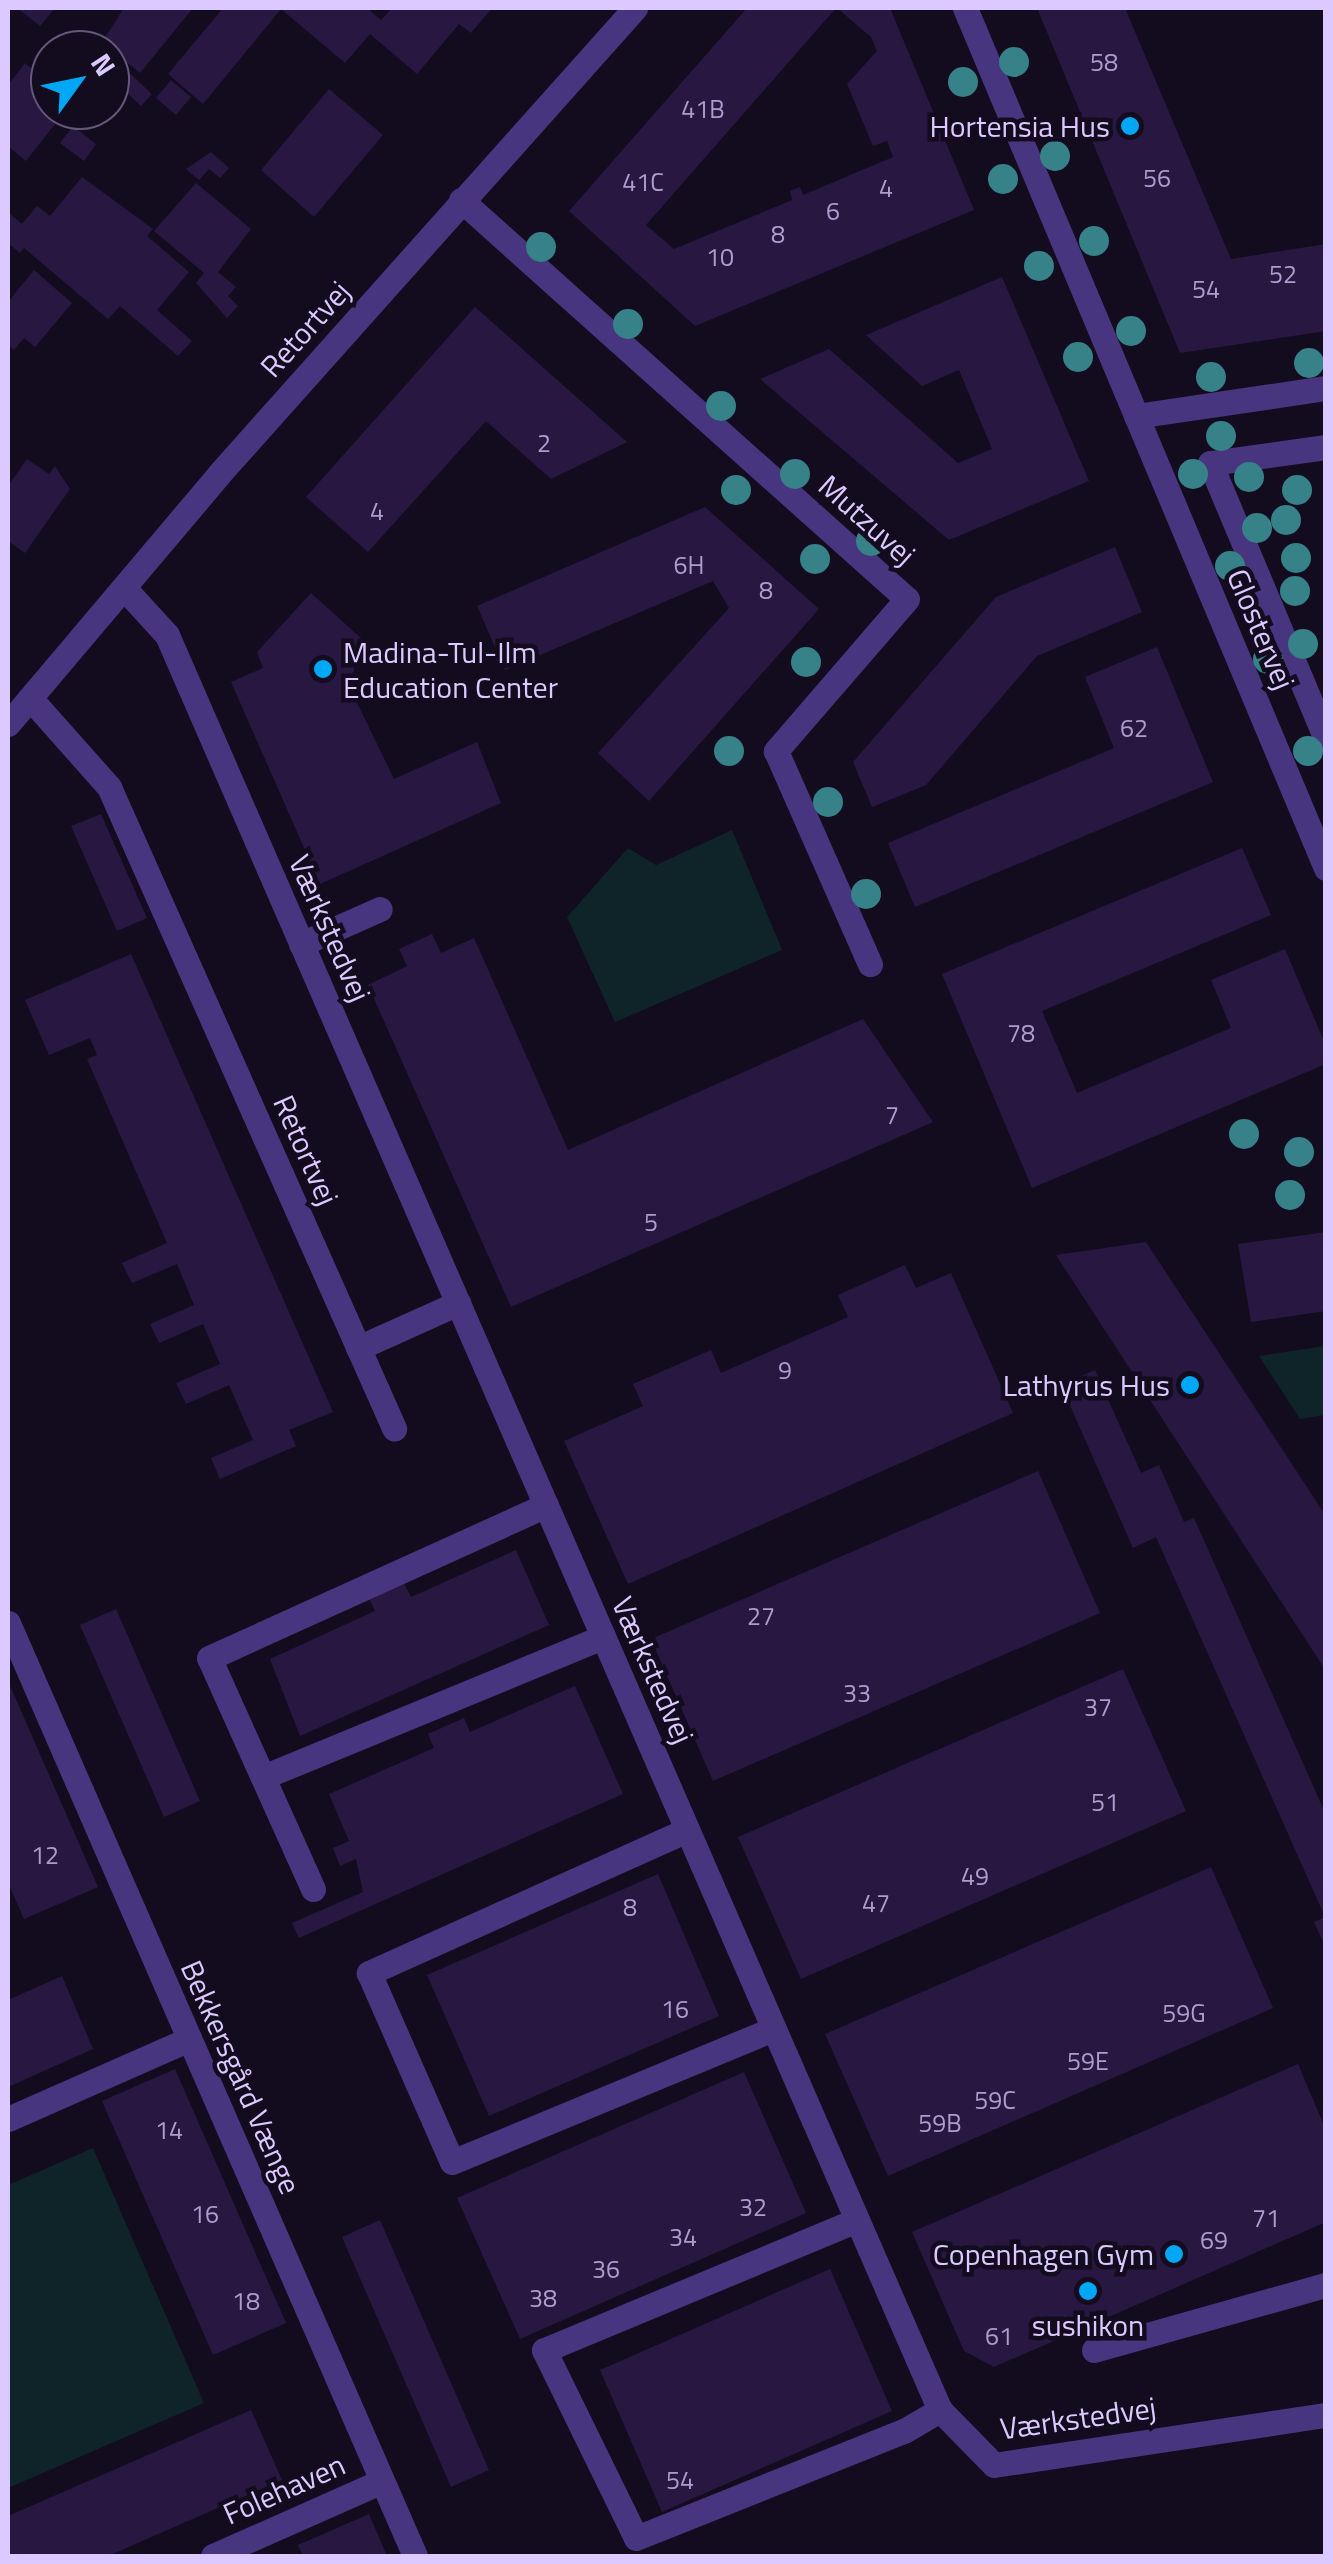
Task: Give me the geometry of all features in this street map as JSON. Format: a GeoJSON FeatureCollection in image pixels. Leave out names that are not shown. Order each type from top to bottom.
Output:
{"type":"FeatureCollection","features":[{"type":"Feature","properties":{"kind":"street","name":"Retortvej"},"geometry":{"type":"LineString","coordinates":[[8,724],[461,200],[635,8]]}},
{"type":"Feature","properties":{"kind":"street","name":"Glostervej"},"geometry":{"type":"LineString","coordinates":[[964,8],[1326,868]]}},
{"type":"Feature","properties":{"kind":"street","name":"Mutzuvej"},"geometry":{"type":"LineString","coordinates":[[461,200],[906,598],[776,751],[870,964]]}},
{"type":"Feature","properties":{"kind":"street"},"geometry":{"type":"LineString","coordinates":[[1136,416],[1326,388]]}},
{"type":"Feature","properties":{"kind":"street"},"geometry":{"type":"LineString","coordinates":[[1326,447],[1210,463],[1326,740]]}},
{"type":"Feature","properties":{"kind":"street","name":"Værkstedvej"},"geometry":{"type":"LineString","coordinates":[[124,589],[166,635],[940,2410],[994,2465],[1326,2415]]}},
{"type":"Feature","properties":{"kind":"street","name":"Retortvej"},"geometry":{"type":"LineString","coordinates":[[30,698],[109,787],[394,1428]]}},
{"type":"Feature","properties":{"kind":"street"},"geometry":{"type":"LineString","coordinates":[[301,944],[380,909]]}},
{"type":"Feature","properties":{"kind":"street"},"geometry":{"type":"LineString","coordinates":[[358,1348],[458,1303]]}},
{"type":"Feature","properties":{"kind":"street"},"geometry":{"type":"LineString","coordinates":[[313,1890],[209,1658],[546,1505]]}},
{"type":"Feature","properties":{"kind":"street","name":"Bekkersgård Vænge"},"geometry":{"type":"LineString","coordinates":[[8,1623],[415,2556]]}},
{"type":"Feature","properties":{"kind":"street"},"geometry":{"type":"LineString","coordinates":[[263,1777],[603,1637]]}},
{"type":"Feature","properties":{"kind":"street"},"geometry":{"type":"LineString","coordinates":[[687,1830],[370,1973],[452,2162],[773,2029]]}},
{"type":"Feature","properties":{"kind":"street"},"geometry":{"type":"LineString","coordinates":[[8,2119],[189,2039]]}},
{"type":"Feature","properties":{"kind":"street"},"geometry":{"type":"LineString","coordinates":[[857,2220],[544,2350],[636,2538],[904,2431],[940,2410]]}},
{"type":"Feature","properties":{"kind":"street"},"geometry":{"type":"LineString","coordinates":[[1094,2350],[1326,2285]]}},
{"type":"Feature","properties":{"kind":"street","name":"Folehaven"},"geometry":{"type":"LineString","coordinates":[[212,2556],[382,2481]]}},
{"type":"Feature","properties":{"kind":"green space"},"geometry":{"type":"Polygon","coordinates":[[[732,830],[782,950],[615,1022],[567,917],[628,848],[656,865],[732,830]]]}},
{"type":"Feature","properties":{"kind":"green space"},"geometry":{"type":"Polygon","coordinates":[[[1325,1346],[1325,1415],[1300,1419],[1259,1356],[1325,1346]]]}},
{"type":"Feature","properties":{"kind":"green space"},"geometry":{"type":"Polygon","coordinates":[[[93,2148],[204,2403],[8,2488],[8,2185],[93,2148]]]}},
{"type":"Feature","properties":{"kind":"building"},"geometry":{"type":"Polygon","coordinates":[[[17,8],[55,8],[40,26],[17,8]]]}},
{"type":"Feature","properties":{"kind":"building"},"geometry":{"type":"Polygon","coordinates":[[[124,8],[193,8],[140,73],[130,65],[130,30],[110,30],[124,8]]]}},
{"type":"Feature","properties":{"kind":"building"},"geometry":{"type":"Polygon","coordinates":[[[223,8],[367,8],[381,20],[392,8],[492,8],[471,33],[459,24],[417,74],[370,34],[345,63],[281,9],[203,104],[168,74],[223,8]]]}},
{"type":"Feature","properties":{"kind":"building"},"geometry":{"type":"Polygon","coordinates":[[[747,8],[836,8],[646,225],[674,249],[792,200],[790,191],[800,187],[803,195],[893,157],[887,141],[873,146],[847,84],[877,51],[871,37],[837,8],[890,8],[974,210],[695,326],[569,211],[747,8]]]}},
{"type":"Feature","properties":{"kind":"building","name":"Hortensia Hus"},"geometry":{"type":"Polygon","coordinates":[[[1037,8],[1125,8],[1231,259],[1326,244],[1326,331],[1180,353],[1037,8]]]}},
{"type":"Feature","properties":{"kind":"building"},"geometry":{"type":"Polygon","coordinates":[[[25,63],[30,67],[30,130],[50,130],[26,161],[8,146],[8,85],[25,63]]]}},
{"type":"Feature","properties":{"kind":"building"},"geometry":{"type":"Polygon","coordinates":[[[130,74],[152,94],[141,106],[130,96],[130,74]]]}},
{"type":"Feature","properties":{"kind":"building"},"geometry":{"type":"Polygon","coordinates":[[[171,80],[191,97],[176,115],[156,98],[171,80]]]}},
{"type":"Feature","properties":{"kind":"building"},"geometry":{"type":"Polygon","coordinates":[[[329,89],[383,135],[314,217],[261,170],[329,89]]]}},
{"type":"Feature","properties":{"kind":"building"},"geometry":{"type":"Polygon","coordinates":[[[70,130],[78,130],[96,144],[84,161],[60,143],[70,130]]]}},
{"type":"Feature","properties":{"kind":"building"},"geometry":{"type":"Polygon","coordinates":[[[211,152],[229,168],[220,178],[209,169],[199,180],[186,169],[211,152]]]}},
{"type":"Feature","properties":{"kind":"building"},"geometry":{"type":"Polygon","coordinates":[[[82,177],[153,229],[147,236],[189,272],[157,310],[192,341],[178,356],[120,306],[108,319],[24,248],[20,253],[8,243],[8,212],[22,224],[37,206],[50,216],[82,177]]]}},
{"type":"Feature","properties":{"kind":"building"},"geometry":{"type":"Polygon","coordinates":[[[196,183],[251,229],[218,272],[236,287],[228,296],[238,306],[227,318],[196,283],[204,273],[154,231],[196,183]]]}},
{"type":"Feature","properties":{"kind":"building"},"geometry":{"type":"Polygon","coordinates":[[[34,270],[72,303],[35,347],[24,338],[14,350],[8,344],[8,302],[34,270]]]}},
{"type":"Feature","properties":{"kind":"building"},"geometry":{"type":"Polygon","coordinates":[[[1002,277],[1089,481],[949,540],[760,379],[829,349],[958,463],[992,449],[959,370],[922,386],[866,335],[1002,277]]]}},
{"type":"Feature","properties":{"kind":"building"},"geometry":{"type":"Polygon","coordinates":[[[475,307],[627,442],[551,479],[486,421],[368,552],[306,497],[475,307]]]}},
{"type":"Feature","properties":{"kind":"building"},"geometry":{"type":"Polygon","coordinates":[[[27,459],[49,474],[55,466],[70,489],[25,553],[8,541],[8,486],[27,459]]]}},
{"type":"Feature","properties":{"kind":"building"},"geometry":{"type":"Polygon","coordinates":[[[705,507],[819,609],[649,801],[598,753],[729,608],[713,581],[505,670],[477,606],[705,507]]]}},
{"type":"Feature","properties":{"kind":"building"},"geometry":{"type":"Polygon","coordinates":[[[1115,547],[1142,612],[1037,656],[926,785],[872,807],[853,762],[996,597],[1115,547]]]}},
{"type":"Feature","properties":{"kind":"building"},"geometry":{"type":"Polygon","coordinates":[[[311,593],[374,650],[346,680],[394,779],[477,742],[501,803],[320,884],[231,682],[263,668],[257,652],[311,593]]]}},
{"type":"Feature","properties":{"kind":"building"},"geometry":{"type":"Polygon","coordinates":[[[1157,647],[1213,782],[915,907],[888,843],[1114,748],[1085,677],[1157,647]]]}},
{"type":"Feature","properties":{"kind":"building"},"geometry":{"type":"Polygon","coordinates":[[[101,814],[147,918],[117,931],[71,826],[101,814]]]}},
{"type":"Feature","properties":{"kind":"building"},"geometry":{"type":"Polygon","coordinates":[[[1242,848],[1271,915],[1042,1011],[1077,1093],[1231,1028],[1211,980],[1285,949],[1326,1046],[1326,1064],[1032,1188],[942,974],[1242,848]]]}},
{"type":"Feature","properties":{"kind":"building"},"geometry":{"type":"Polygon","coordinates":[[[432,934],[441,953],[474,938],[568,1150],[863,1019],[933,1122],[511,1307],[368,985],[407,966],[399,949],[432,934]]]}},
{"type":"Feature","properties":{"kind":"building"},"geometry":{"type":"Polygon","coordinates":[[[131,954],[333,1412],[289,1430],[296,1446],[220,1479],[211,1458],[253,1440],[229,1385],[186,1404],[176,1383],[220,1364],[203,1324],[159,1343],[150,1324],[194,1305],[177,1264],[132,1283],[122,1263],[167,1243],[87,1059],[97,1055],[90,1038],[49,1055],[25,1000],[131,954]]]}},
{"type":"Feature","properties":{"kind":"building"},"geometry":{"type":"Polygon","coordinates":[[[1326,1232],[1326,1311],[1251,1322],[1238,1244],[1326,1232]]]}},
{"type":"Feature","properties":{"kind":"building","name":"Lathyrus Hus"},"geometry":{"type":"Polygon","coordinates":[[[1146,1242],[1326,1516],[1326,1671],[1056,1255],[1146,1242]]]}},
{"type":"Feature","properties":{"kind":"building"},"geometry":{"type":"Polygon","coordinates":[[[905,1265],[916,1288],[951,1273],[1013,1413],[628,1584],[564,1441],[643,1406],[633,1384],[711,1350],[721,1373],[848,1317],[838,1295],[905,1265]]]}},
{"type":"Feature","properties":{"kind":"building"},"geometry":{"type":"Polygon","coordinates":[[[1095,1370],[1141,1473],[1159,1465],[1184,1522],[1194,1518],[1326,1815],[1326,1948],[1314,1922],[1325,1917],[1156,1537],[1133,1548],[1061,1385],[1095,1370]]]}},
{"type":"Feature","properties":{"kind":"building"},"geometry":{"type":"Polygon","coordinates":[[[1038,1471],[1100,1613],[713,1781],[651,1639],[1038,1471]]]}},
{"type":"Feature","properties":{"kind":"building"},"geometry":{"type":"Polygon","coordinates":[[[516,1550],[549,1625],[300,1736],[270,1659],[375,1611],[369,1598],[404,1583],[411,1597],[516,1550]]]}},
{"type":"Feature","properties":{"kind":"building"},"geometry":{"type":"Polygon","coordinates":[[[116,1609],[200,1801],[164,1817],[80,1625],[116,1609]]]}},
{"type":"Feature","properties":{"kind":"building"},"geometry":{"type":"Polygon","coordinates":[[[1123,1669],[1186,1811],[801,1979],[738,1837],[1123,1669]]]}},
{"type":"Feature","properties":{"kind":"building"},"geometry":{"type":"Polygon","coordinates":[[[8,1681],[98,1887],[24,1919],[8,1883],[8,1681]]]}},
{"type":"Feature","properties":{"kind":"building"},"geometry":{"type":"Polygon","coordinates":[[[575,1686],[623,1794],[299,1938],[292,1923],[363,1892],[356,1859],[340,1866],[333,1848],[349,1841],[329,1794],[434,1748],[428,1734],[464,1718],[470,1732],[575,1686]]]}},
{"type":"Feature","properties":{"kind":"building"},"geometry":{"type":"Polygon","coordinates":[[[1211,1867],[1273,2008],[888,2176],[825,2034],[1211,1867]]]}},
{"type":"Feature","properties":{"kind":"building"},"geometry":{"type":"Polygon","coordinates":[[[658,1874],[719,2016],[489,2116],[427,1975],[658,1874]]]}},
{"type":"Feature","properties":{"kind":"building"},"geometry":{"type":"Polygon","coordinates":[[[62,1976],[93,2049],[8,2087],[8,2000],[62,1976]]]}},
{"type":"Feature","properties":{"kind":"building"},"geometry":{"type":"Polygon","coordinates":[[[1298,2064],[1326,2130],[1326,2222],[994,2367],[964,2351],[912,2232],[1298,2064]]]}},
{"type":"Feature","properties":{"kind":"building"},"geometry":{"type":"Polygon","coordinates":[[[175,2069],[286,2323],[213,2355],[102,2101],[175,2069]]]}},
{"type":"Feature","properties":{"kind":"building"},"geometry":{"type":"Polygon","coordinates":[[[744,2072],[806,2213],[520,2339],[457,2198],[744,2072]]]}},
{"type":"Feature","properties":{"kind":"building"},"geometry":{"type":"Polygon","coordinates":[[[380,2220],[489,2470],[451,2487],[342,2237],[380,2220]]]}},
{"type":"Feature","properties":{"kind":"building"},"geometry":{"type":"Polygon","coordinates":[[[830,2269],[892,2411],[662,2512],[600,2370],[830,2269]]]}},
{"type":"Feature","properties":{"kind":"building"},"geometry":{"type":"Polygon","coordinates":[[[251,2410],[282,2480],[108,2556],[8,2556],[8,2516],[251,2410]]]}},
{"type":"Feature","properties":{"kind":"building"},"geometry":{"type":"Polygon","coordinates":[[[369,2514],[387,2556],[303,2556],[298,2545],[369,2514]]]}},
{"type":"Feature","properties":{"kind":"place","name":"Hortensia Hus"},"geometry":{"type":"Point","coordinates":[1130,126]}},
{"type":"Feature","properties":{"kind":"place","name":"Madina-Tul-Ilm Education Center"},"geometry":{"type":"Point","coordinates":[323,669]}},
{"type":"Feature","properties":{"kind":"place","name":"Lathyrus Hus"},"geometry":{"type":"Point","coordinates":[1190,1385]}},
{"type":"Feature","properties":{"kind":"place","name":"Copenhagen Gym"},"geometry":{"type":"Point","coordinates":[1174,2254]}},
{"type":"Feature","properties":{"kind":"place","name":"sushikon"},"geometry":{"type":"Point","coordinates":[1088,2291]}}]}
